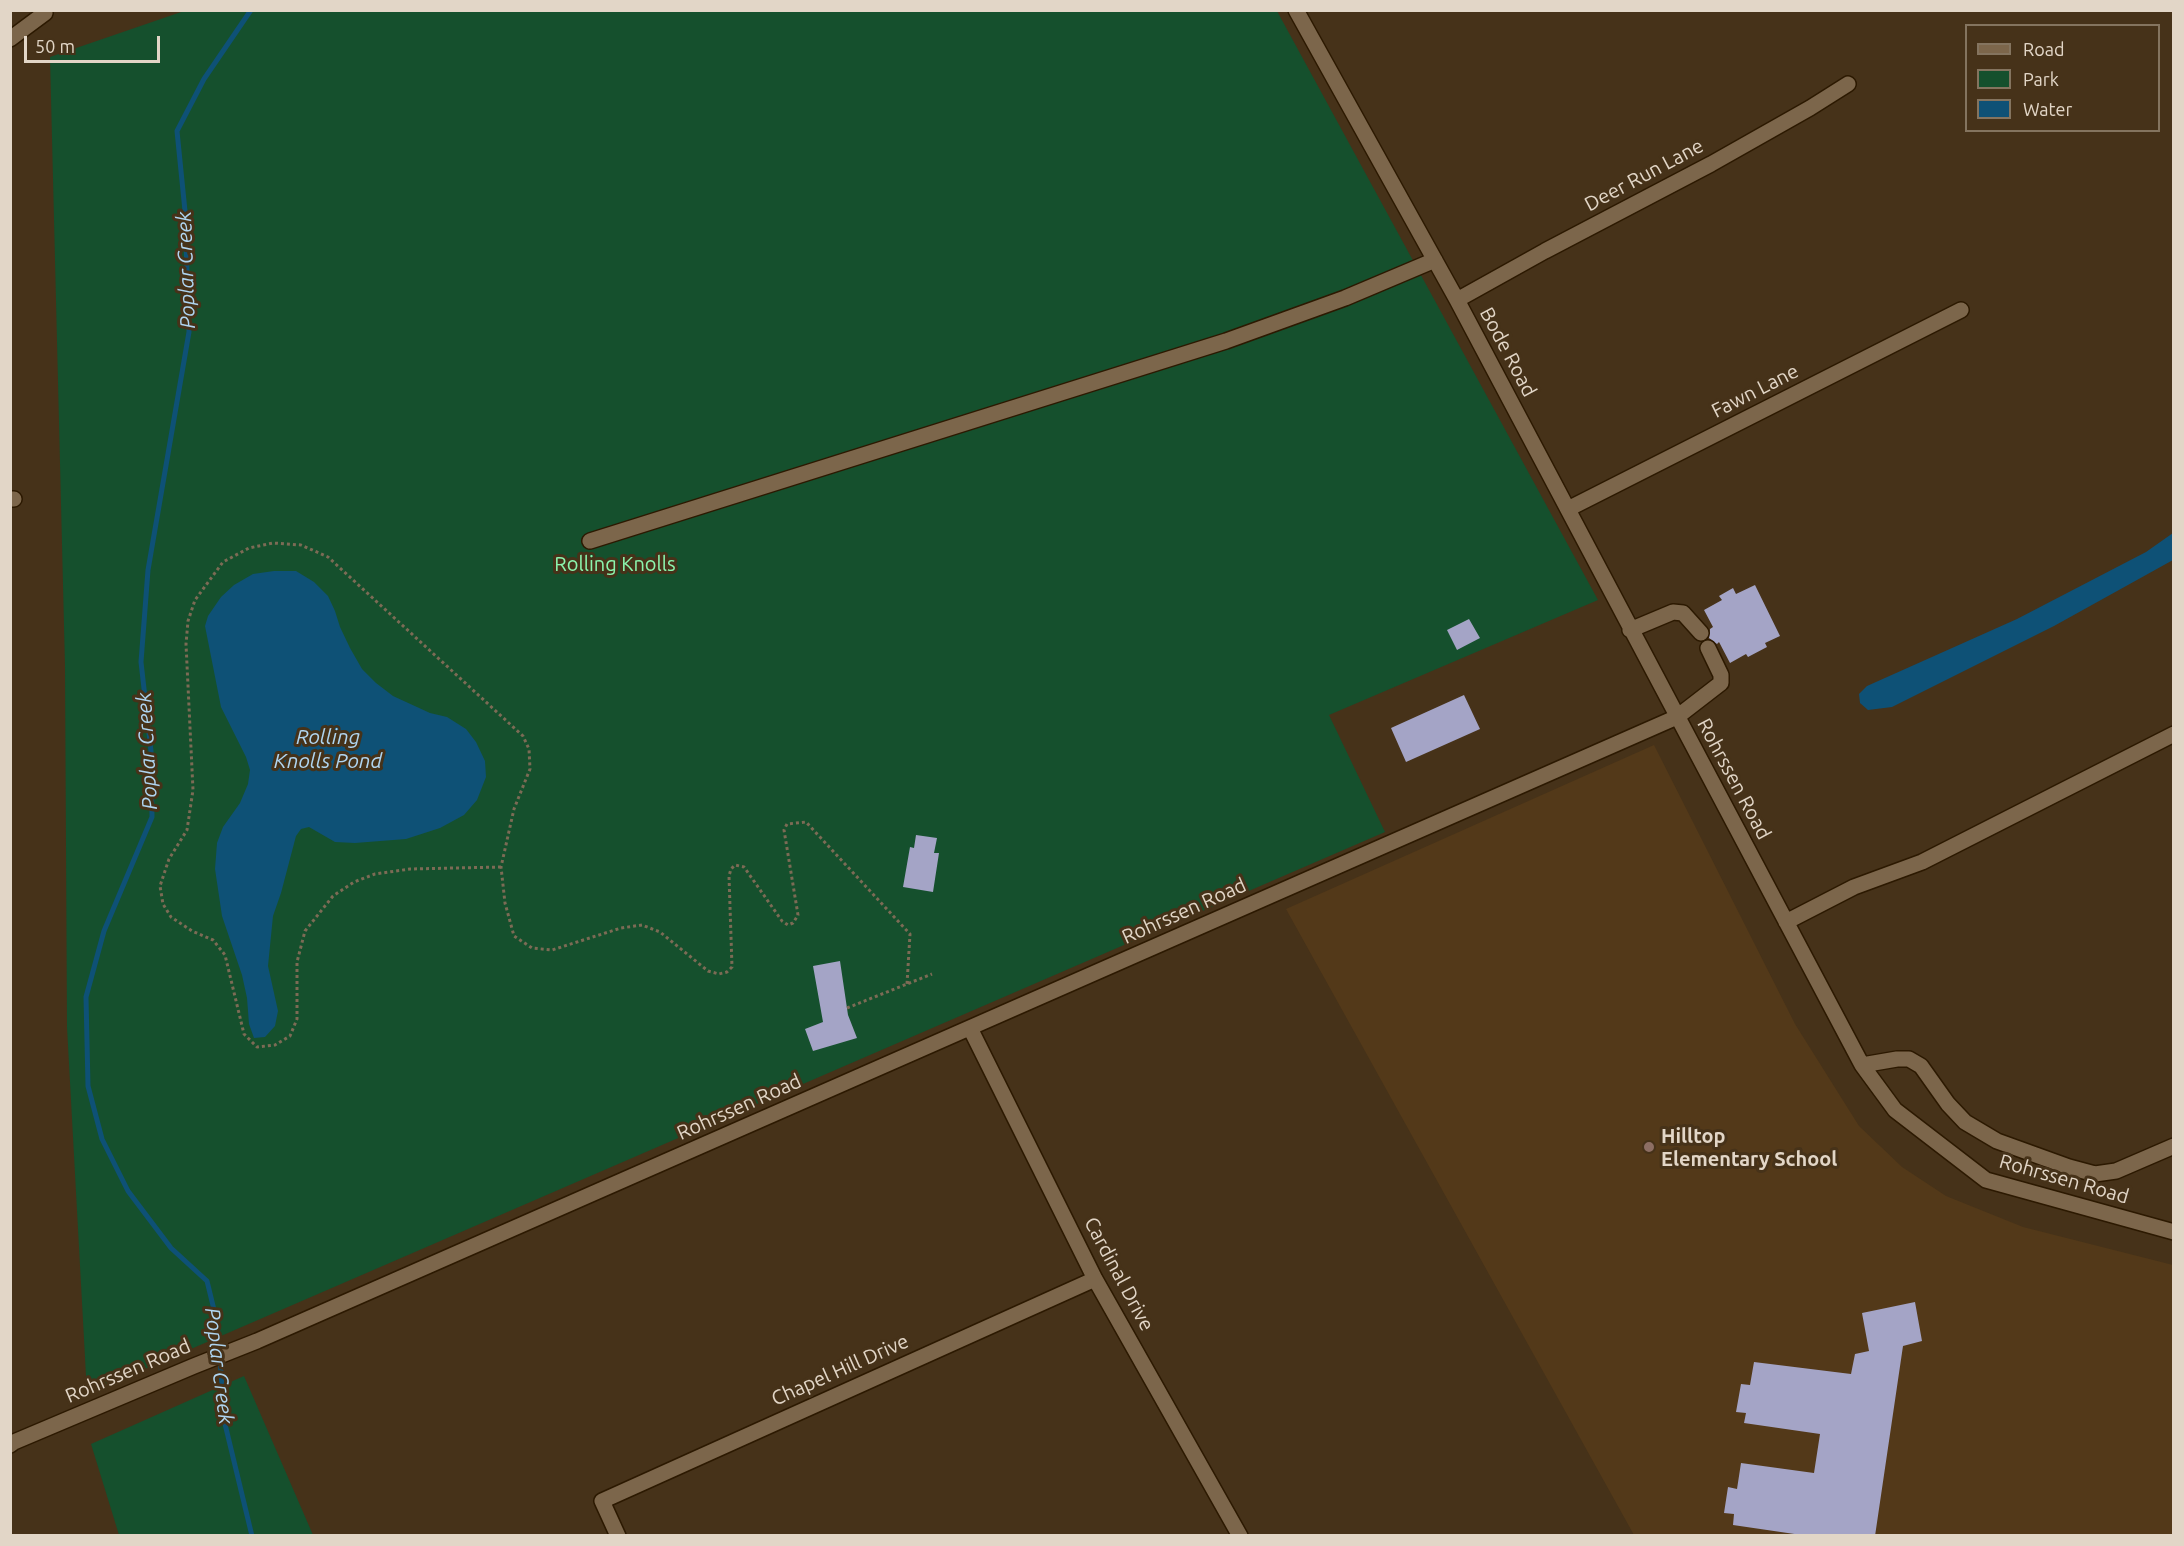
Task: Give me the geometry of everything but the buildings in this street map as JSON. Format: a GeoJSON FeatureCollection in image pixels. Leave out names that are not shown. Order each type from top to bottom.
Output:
{"type":"FeatureCollection","features":[{"type":"Feature","properties":{"kind":"street","name":"Bode Road"},"geometry":{"type":"LineString","coordinates":[[1296,10],[1457,300],[1677,717]]}},
{"type":"Feature","properties":{"kind":"street"},"geometry":{"type":"LineString","coordinates":[[10,39],[45,13]]}},
{"type":"Feature","properties":{"kind":"street","name":"Deer Run Lane"},"geometry":{"type":"LineString","coordinates":[[1457,300],[1721,158],[1848,84]]}},
{"type":"Feature","properties":{"kind":"street"},"geometry":{"type":"LineString","coordinates":[[591,541],[1226,341],[1345,297],[1435,260]]}},
{"type":"Feature","properties":{"kind":"street","name":"Fawn Lane"},"geometry":{"type":"LineString","coordinates":[[1568,509],[1961,310]]}},
{"type":"Feature","properties":{"kind":"street"},"geometry":{"type":"LineString","coordinates":[[1630,630],[1673,612],[1683,614],[1701,633]]}},
{"type":"Feature","properties":{"kind":"street"},"geometry":{"type":"LineString","coordinates":[[1677,717],[1721,683],[1721,675],[1708,648]]}},
{"type":"Feature","properties":{"kind":"street","name":"Rohrssen Road"},"geometry":{"type":"LineString","coordinates":[[10,1445],[256,1341],[1677,717],[1862,1065],[1895,1110],[1986,1180],[2174,1232]]}},
{"type":"Feature","properties":{"kind":"street"},"geometry":{"type":"LineString","coordinates":[[1786,922],[1854,887],[1922,862],[2174,734]]}},
{"type":"Feature","properties":{"kind":"street","name":"Cardinal Drive"},"geometry":{"type":"LineString","coordinates":[[970,1028],[1095,1278],[1240,1536]]}},
{"type":"Feature","properties":{"kind":"street"},"geometry":{"type":"LineString","coordinates":[[1862,1065],[1909,1059],[1921,1066],[1948,1104],[1965,1122],[1997,1141],[2095,1174],[2116,1171],[2174,1146]]}},
{"type":"Feature","properties":{"kind":"street","name":"Chapel Hill Drive"},"geometry":{"type":"LineString","coordinates":[[618,1536],[602,1501],[1095,1278]]}},
{"type":"Feature","properties":{"kind":"path"},"geometry":{"type":"LineString","coordinates":[[501,867],[410,869],[375,874],[354,882],[333,896],[305,931],[297,962],[297,1019],[290,1036],[274,1045],[257,1047],[244,1034],[225,955],[213,940],[192,931],[171,917],[163,904],[160,886],[170,859],[187,830],[193,790],[186,644],[188,621],[195,600],[223,561],[249,548],[273,543],[301,545],[328,557],[523,736],[529,749],[530,769],[514,809],[501,867],[505,903],[514,936],[532,948],[552,950],[621,928],[642,925],[660,932],[708,971],[719,974],[727,972],[732,967],[729,876],[731,869],[735,866],[744,867],[782,921],[788,925],[793,923],[798,915],[784,830],[787,824],[806,822],[910,934],[907,984]]}},
{"type":"Feature","properties":{"kind":"path"},"geometry":{"type":"LineString","coordinates":[[847,1008],[932,974]]}},
{"type":"Feature","properties":{"kind":"shaded area","name":"Hilltop Elementary School"},"geometry":{"type":"Polygon","coordinates":[[[1654,745],[1795,1024],[1859,1126],[1902,1167],[1946,1196],[2023,1227],[2173,1265],[2173,1535],[1634,1535],[1286,909],[1654,745]]]}},
{"type":"Feature","properties":{"kind":"green space","name":"Rolling Knolls"},"geometry":{"type":"Polygon","coordinates":[[[187,10],[1277,11],[1598,600],[1329,715],[1385,832],[87,1394],[67,1027],[65,666],[50,57],[187,10]]]}},
{"type":"Feature","properties":{"kind":"green space"},"geometry":{"type":"Polygon","coordinates":[[[244,1376],[313,1535],[119,1535],[91,1444],[244,1376]]]}},
{"type":"Feature","properties":{"kind":"water"},"geometry":{"type":"Polygon","coordinates":[[[2173,533],[2173,560],[2054,626],[1892,707],[1868,710],[1860,703],[1859,694],[1867,686],[2017,619],[2146,552],[2173,533]]]}},
{"type":"Feature","properties":{"kind":"water","name":"Rolling Knolls Pond"},"geometry":{"type":"Polygon","coordinates":[[[296,571],[314,582],[328,596],[350,648],[362,669],[376,683],[393,696],[430,713],[447,717],[466,729],[476,742],[485,761],[486,777],[477,800],[464,815],[440,828],[406,839],[355,843],[335,842],[309,827],[301,829],[296,836],[273,916],[268,966],[278,1011],[275,1026],[265,1037],[254,1038],[249,1024],[242,975],[222,916],[215,869],[217,843],[223,827],[240,803],[248,784],[250,770],[246,757],[221,707],[205,626],[208,616],[221,597],[234,585],[253,574],[296,571]]]}},
{"type":"Feature","properties":{"kind":"waterway","name":"Poplar Creek"},"geometry":{"type":"LineString","coordinates":[[251,10],[204,79],[177,131],[185,211],[189,332],[148,570],[141,662],[151,751],[152,817],[104,931],[86,997],[88,1086],[102,1139],[128,1191],[171,1248],[207,1281],[217,1322],[225,1424],[252,1536]]}},
{"type":"Feature","properties":{"kind":"place","name":"Hilltop Elementary School"},"geometry":{"type":"Point","coordinates":[1649,1147]}}]}
